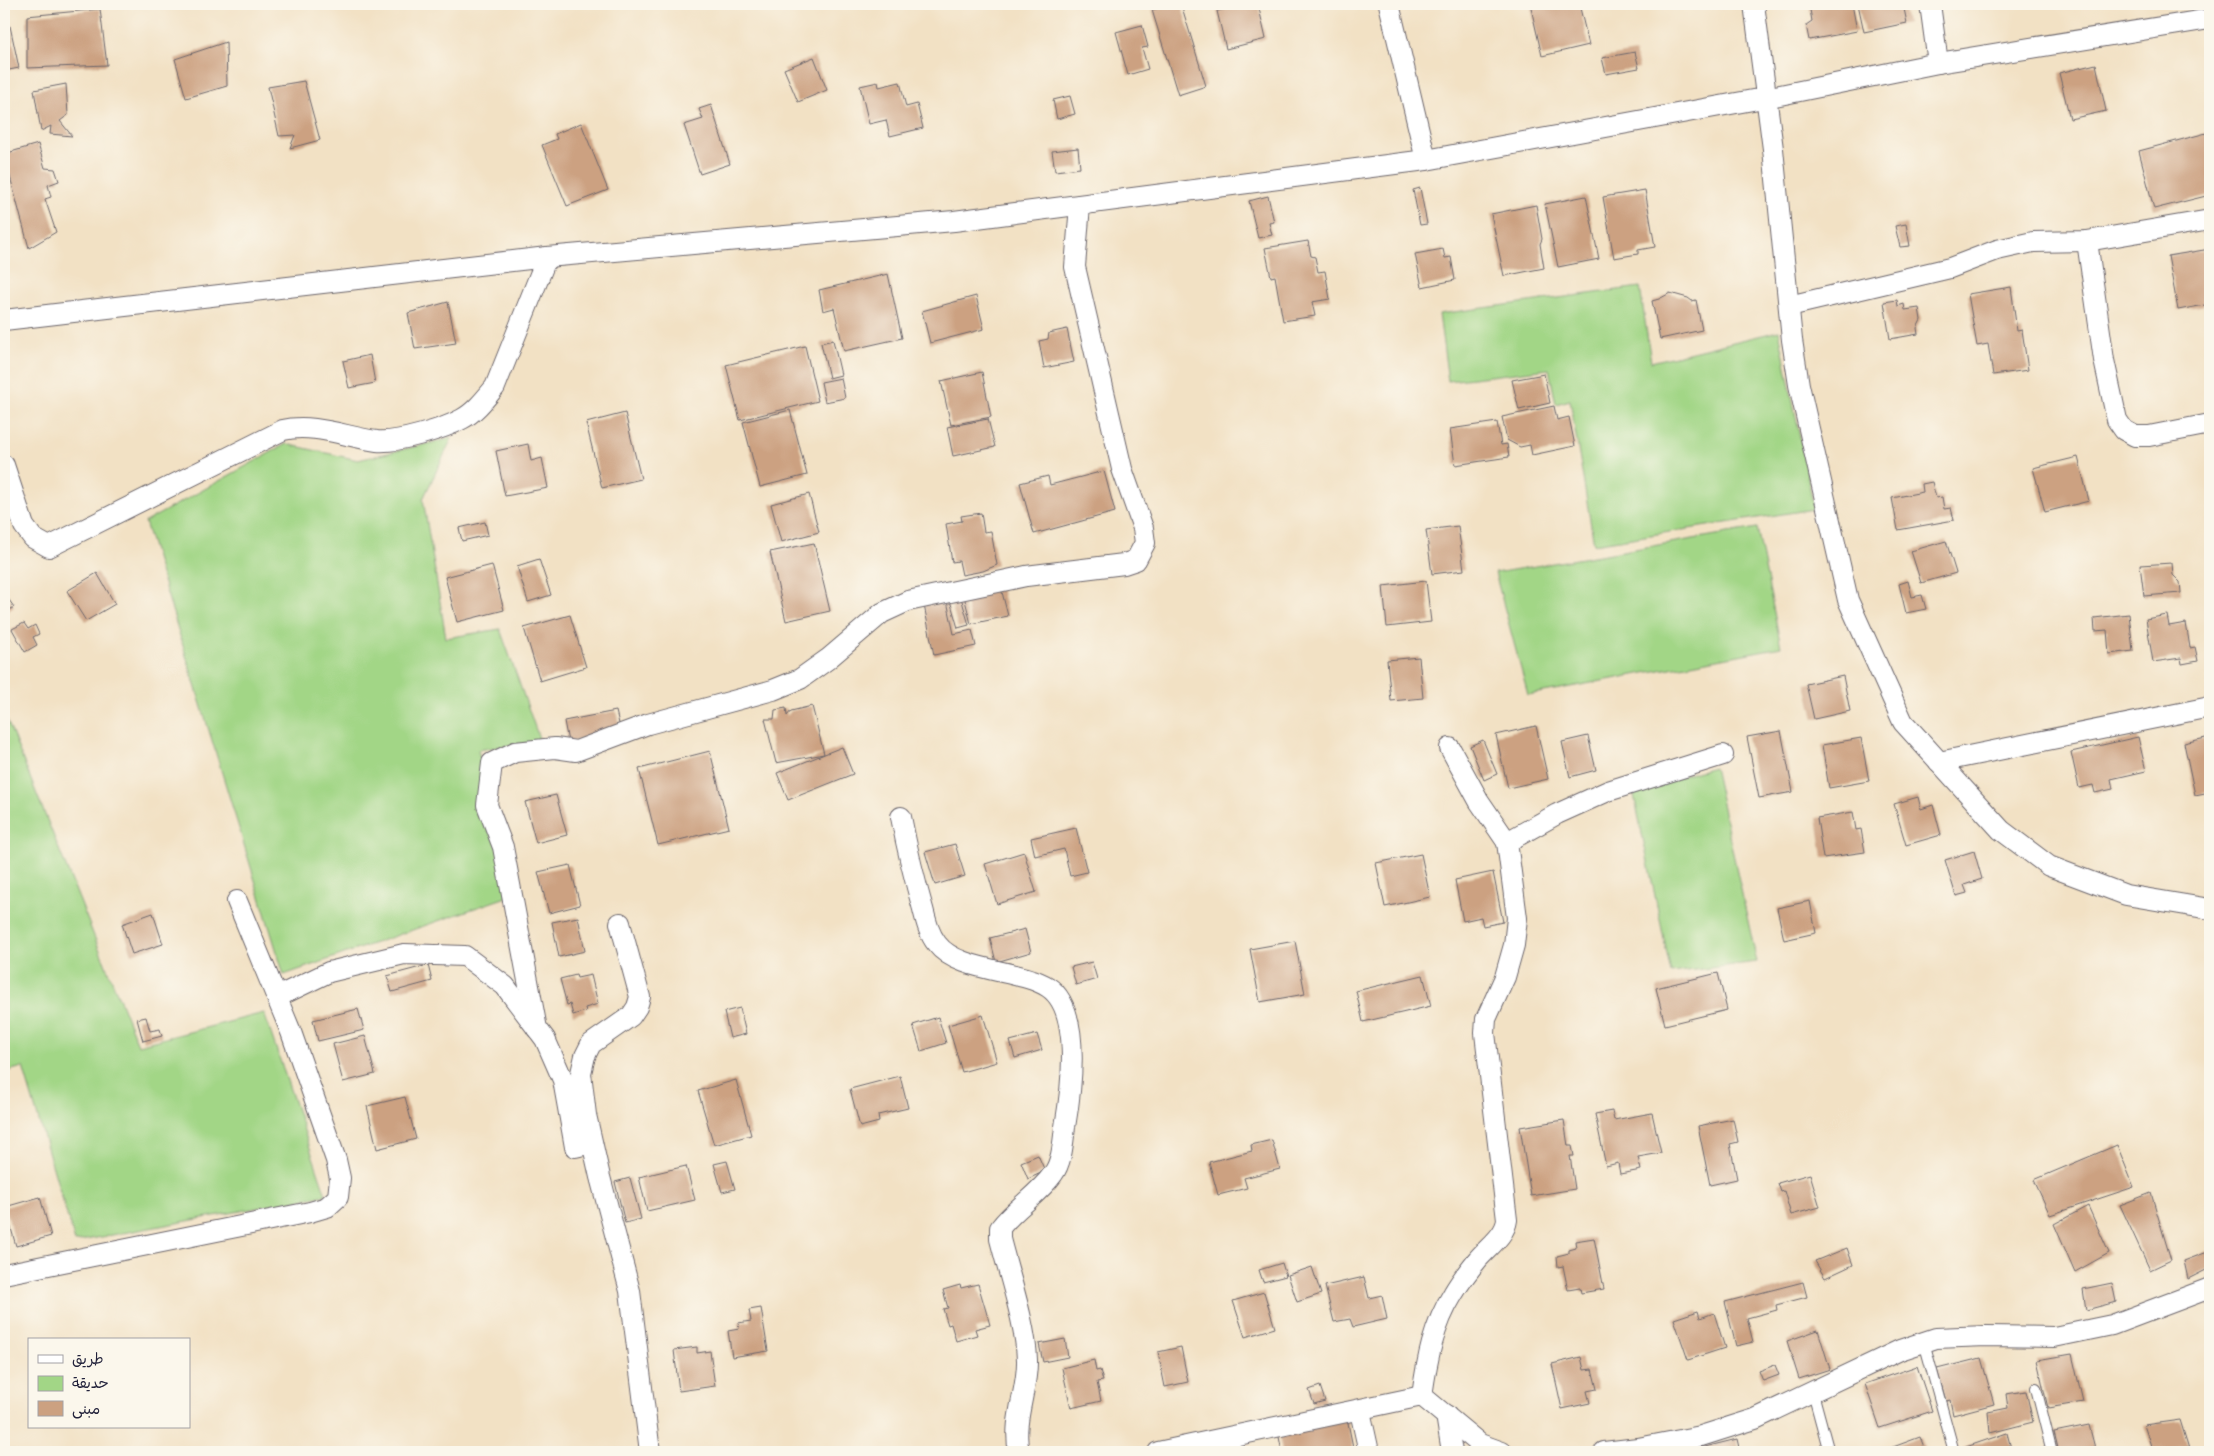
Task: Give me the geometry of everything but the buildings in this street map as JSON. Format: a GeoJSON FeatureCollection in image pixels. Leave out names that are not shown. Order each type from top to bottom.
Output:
{"type":"FeatureCollection","features":[{"type":"Feature","properties":{"kind":"street"},"geometry":{"type":"LineString","coordinates":[[1389,4],[1426,160]]}},
{"type":"Feature","properties":{"kind":"street"},"geometry":{"type":"LineString","coordinates":[[1754,4],[1799,385],[1848,600],[1903,722],[2001,830],[2049,866],[2126,896],[2210,909]]}},
{"type":"Feature","properties":{"kind":"street"},"geometry":{"type":"LineString","coordinates":[[1930,4],[1938,63]]}},
{"type":"Feature","properties":{"kind":"street"},"geometry":{"type":"LineString","coordinates":[[2208,4],[2210,10]]}},
{"type":"Feature","properties":{"kind":"street"},"geometry":{"type":"LineString","coordinates":[[4,320],[546,258],[954,221],[1426,160],[1766,98],[1938,63],[2210,19]]}},
{"type":"Feature","properties":{"kind":"street"},"geometry":{"type":"LineString","coordinates":[[537,1029],[503,847],[487,806],[492,763],[515,752],[556,748],[576,751],[648,724],[773,690],[800,679],[828,659],[882,613],[908,601],[1026,576],[1124,564],[1136,560],[1145,543],[1143,528],[1122,468],[1075,267],[1080,205]]}},
{"type":"Feature","properties":{"kind":"street"},"geometry":{"type":"LineString","coordinates":[[1789,306],[1942,270],[1997,250],[2033,242],[2087,240],[2210,220]]}},
{"type":"Feature","properties":{"kind":"street"},"geometry":{"type":"LineString","coordinates":[[2087,240],[2104,360],[2117,420],[2124,430],[2135,436],[2149,436],[2210,424]]}},
{"type":"Feature","properties":{"kind":"street"},"geometry":{"type":"LineString","coordinates":[[4,465],[24,526],[33,538],[49,547],[283,430],[301,427],[378,441],[393,441],[463,419],[481,404],[495,387],[546,258]]}},
{"type":"Feature","properties":{"kind":"street"},"geometry":{"type":"LineString","coordinates":[[1939,762],[2210,707]]}},
{"type":"Feature","properties":{"kind":"street"},"geometry":{"type":"LineString","coordinates":[[1422,1396],[1428,1352],[1437,1326],[1452,1294],[1476,1261],[1506,1228],[1507,1220],[1485,1033],[1486,1019],[1505,977],[1514,945],[1517,918],[1506,842],[1479,801],[1450,748]]}},
{"type":"Feature","properties":{"kind":"street"},"geometry":{"type":"LineString","coordinates":[[1506,842],[1557,814],[1608,791],[1724,755]]}},
{"type":"Feature","properties":{"kind":"street"},"geometry":{"type":"LineString","coordinates":[[901,817],[911,870],[930,932],[937,945],[950,955],[980,967],[1032,980],[1049,988],[1062,1005],[1072,1044],[1072,1083],[1061,1154],[1054,1173],[1000,1228],[1000,1239],[1028,1362],[1019,1408],[1019,1452]]}},
{"type":"Feature","properties":{"kind":"street"},"geometry":{"type":"LineString","coordinates":[[4,1274],[310,1212],[327,1207],[338,1197],[340,1178],[336,1160],[277,998],[237,900]]}},
{"type":"Feature","properties":{"kind":"street"},"geometry":{"type":"LineString","coordinates":[[620,923],[640,997],[637,1008],[631,1016],[591,1044],[585,1056],[581,1073],[592,1143],[630,1291],[650,1452]]}},
{"type":"Feature","properties":{"kind":"street"},"geometry":{"type":"LineString","coordinates":[[277,998],[329,972],[404,954],[466,956],[504,986],[546,1039],[563,1080],[575,1147],[592,1143]]}},
{"type":"Feature","properties":{"kind":"street"},"geometry":{"type":"LineString","coordinates":[[1604,1452],[1638,1448],[1701,1436],[1755,1419],[1900,1350],[1936,1338],[2054,1337],[2112,1325],[2210,1288]]}},
{"type":"Feature","properties":{"kind":"street"},"geometry":{"type":"LineString","coordinates":[[1158,1452],[1280,1425],[1360,1411],[1422,1396]]}},
{"type":"Feature","properties":{"kind":"street"},"geometry":{"type":"LineString","coordinates":[[1422,1396],[1480,1444],[1502,1452]]}},
{"type":"Feature","properties":{"kind":"street"},"geometry":{"type":"LineString","coordinates":[[1360,1411],[1369,1452]]}},
{"type":"Feature","properties":{"kind":"street"},"geometry":{"type":"LineString","coordinates":[[1446,1415],[1452,1452]]}},
{"type":"Feature","properties":{"kind":"lane"},"geometry":{"type":"LineString","coordinates":[[1924,1342],[1954,1452]]}},
{"type":"Feature","properties":{"kind":"lane"},"geometry":{"type":"LineString","coordinates":[[2036,1388],[2052,1452]]}},
{"type":"Feature","properties":{"kind":"lane"},"geometry":{"type":"LineString","coordinates":[[1813,1392],[1829,1452]]}},
{"type":"Feature","properties":{"kind":"green space"},"geometry":{"type":"Polygon","coordinates":[[[1640,287],[1651,362],[1779,331],[1814,509],[1594,544],[1570,400],[1556,404],[1549,369],[1448,381],[1439,314],[1640,287]]]}},
{"type":"Feature","properties":{"kind":"green space"},"geometry":{"type":"Polygon","coordinates":[[[452,438],[423,499],[446,638],[500,629],[540,741],[478,750],[515,894],[284,975],[145,522],[286,444],[358,460],[452,438]]]}},
{"type":"Feature","properties":{"kind":"green space"},"geometry":{"type":"Polygon","coordinates":[[[1757,528],[1781,647],[1528,695],[1495,573],[1757,528]]]}},
{"type":"Feature","properties":{"kind":"green space"},"geometry":{"type":"Polygon","coordinates":[[[4,713],[138,1045],[264,1013],[326,1195],[75,1242],[23,1067],[4,1072],[4,713]]]}},
{"type":"Feature","properties":{"kind":"green space"},"geometry":{"type":"Polygon","coordinates":[[[1714,767],[1757,962],[1671,973],[1633,790],[1714,767]]]}}]}
